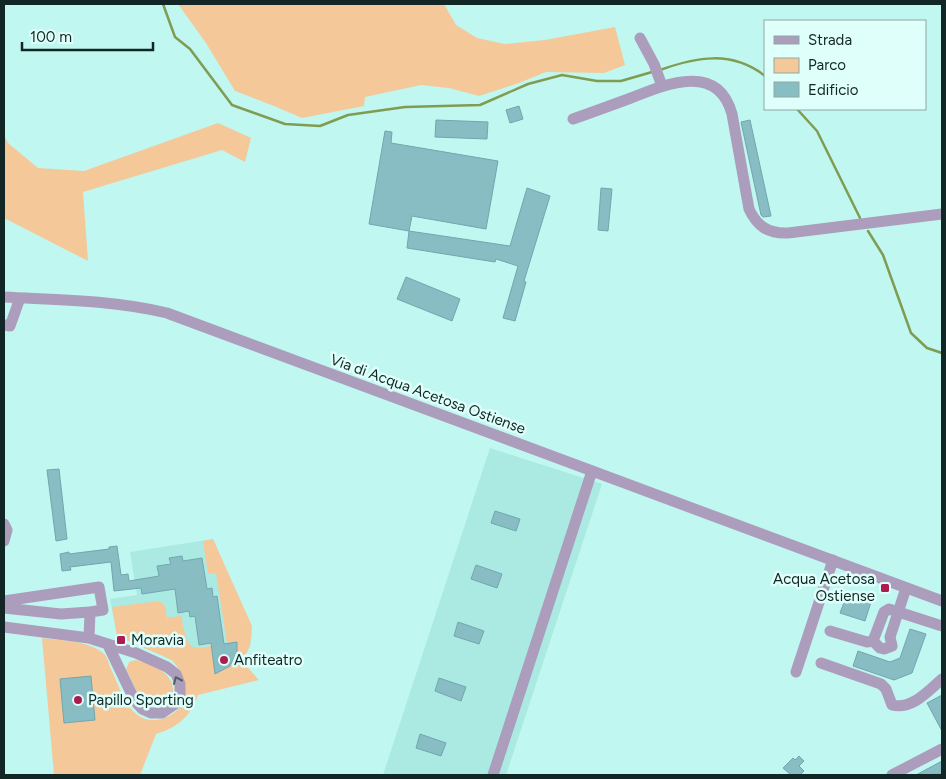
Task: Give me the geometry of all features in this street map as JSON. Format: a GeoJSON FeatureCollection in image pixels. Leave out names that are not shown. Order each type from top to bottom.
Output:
{"type":"FeatureCollection","features":[{"type":"Feature","properties":{"kind":"street"},"geometry":{"type":"LineString","coordinates":[[640,38],[654,64],[660,81]]}},
{"type":"Feature","properties":{"kind":"street"},"geometry":{"type":"LineString","coordinates":[[573,119],[660,81],[700,81],[713,86],[723,96],[732,114],[748,208],[759,226],[768,231],[778,234],[942,214]]}},
{"type":"Feature","properties":{"kind":"street","name":"Via di Acqua Acetosa Ostiense"},"geometry":{"type":"LineString","coordinates":[[4,297],[120,304],[167,313],[942,600]]}},
{"type":"Feature","properties":{"kind":"street"},"geometry":{"type":"LineString","coordinates":[[4,325],[10,326],[20,298]]}},
{"type":"Feature","properties":{"kind":"street"},"geometry":{"type":"LineString","coordinates":[[493,775],[592,471]]}},
{"type":"Feature","properties":{"kind":"street"},"geometry":{"type":"LineString","coordinates":[[4,524],[7,530],[4,541]]}},
{"type":"Feature","properties":{"kind":"street"},"geometry":{"type":"LineString","coordinates":[[796,672],[833,560]]}},
{"type":"Feature","properties":{"kind":"street"},"geometry":{"type":"LineString","coordinates":[[4,601],[100,587],[104,610],[61,614],[4,608]]}},
{"type":"Feature","properties":{"kind":"street"},"geometry":{"type":"LineString","coordinates":[[830,631],[867,642],[874,638],[890,636],[906,588]]}},
{"type":"Feature","properties":{"kind":"street"},"geometry":{"type":"LineString","coordinates":[[874,638],[884,612],[889,609],[942,626]]}},
{"type":"Feature","properties":{"kind":"street"},"geometry":{"type":"LineString","coordinates":[[89,638],[90,612]]}},
{"type":"Feature","properties":{"kind":"street"},"geometry":{"type":"LineString","coordinates":[[4,627],[89,638],[136,653],[172,670],[176,674],[180,684],[180,694],[175,704],[167,711],[157,713],[142,708],[135,700],[108,645]]}},
{"type":"Feature","properties":{"kind":"street"},"geometry":{"type":"LineString","coordinates":[[821,663],[881,684],[886,689],[892,705],[900,707],[913,703],[942,679]]}},
{"type":"Feature","properties":{"kind":"street"},"geometry":{"type":"LineString","coordinates":[[892,775],[942,749]]}},
{"type":"Feature","properties":{"kind":"shaded area"},"geometry":{"type":"Polygon","coordinates":[[[490,448],[602,484],[506,775],[383,775],[490,448]]]}},
{"type":"Feature","properties":{"kind":"shaded area"},"geometry":{"type":"Polygon","coordinates":[[[213,539],[252,633],[250,646],[241,663],[199,674],[117,636],[110,599],[137,595],[130,552],[213,539]]]}},
{"type":"Feature","properties":{"kind":"green space"},"geometry":{"type":"Polygon","coordinates":[[[178,4],[444,4],[456,25],[477,38],[505,44],[545,40],[615,27],[625,65],[604,73],[546,72],[479,96],[449,88],[421,85],[365,97],[364,106],[302,118],[235,91],[206,43],[178,4]]]}},
{"type":"Feature","properties":{"kind":"green space"},"geometry":{"type":"Polygon","coordinates":[[[218,123],[251,138],[245,162],[222,150],[83,192],[88,261],[4,218],[4,135],[8,143],[38,168],[84,171],[218,123]]]}},
{"type":"Feature","properties":{"kind":"green space"},"geometry":{"type":"Polygon","coordinates":[[[213,539],[252,626],[250,646],[242,661],[259,680],[198,695],[187,715],[177,725],[156,734],[140,775],[54,775],[42,638],[75,642],[92,646],[99,650],[107,658],[122,694],[132,710],[146,719],[166,718],[179,708],[181,672],[172,660],[117,636],[112,607],[159,601],[165,606],[167,618],[181,616],[186,639],[192,647],[200,648],[227,643],[216,573],[208,574],[203,541],[213,539]]]}},
{"type":"Feature","properties":{"kind":"green space"},"geometry":{"type":"Polygon","coordinates":[[[135,660],[155,666],[170,679],[173,685],[173,692],[165,703],[153,706],[141,700],[126,669],[129,662],[135,660]]]}},
{"type":"Feature","properties":{"kind":"building"},"geometry":{"type":"Polygon","coordinates":[[[519,106],[523,119],[510,123],[506,110],[519,106]]]}},
{"type":"Feature","properties":{"kind":"building"},"geometry":{"type":"Polygon","coordinates":[[[436,120],[488,122],[487,139],[435,137],[436,120]]]}},
{"type":"Feature","properties":{"kind":"building"},"geometry":{"type":"Polygon","coordinates":[[[750,120],[771,216],[763,217],[761,215],[741,122],[750,120]]]}},
{"type":"Feature","properties":{"kind":"building"},"geometry":{"type":"Polygon","coordinates":[[[385,131],[392,132],[391,143],[498,161],[486,229],[412,216],[409,231],[369,224],[385,131]]]}},
{"type":"Feature","properties":{"kind":"building"},"geometry":{"type":"Polygon","coordinates":[[[527,188],[550,196],[524,281],[526,282],[515,321],[503,318],[518,266],[496,259],[495,262],[407,248],[409,231],[510,246],[527,188]]]}},
{"type":"Feature","properties":{"kind":"building"},"geometry":{"type":"Polygon","coordinates":[[[601,188],[612,189],[608,231],[598,230],[601,188]]]}},
{"type":"Feature","properties":{"kind":"building"},"geometry":{"type":"Polygon","coordinates":[[[406,277],[460,299],[452,321],[397,299],[406,277]]]}},
{"type":"Feature","properties":{"kind":"building"},"geometry":{"type":"Polygon","coordinates":[[[59,469],[67,539],[56,541],[47,470],[59,469]]]}},
{"type":"Feature","properties":{"kind":"building"},"geometry":{"type":"Polygon","coordinates":[[[495,511],[520,519],[516,531],[491,523],[495,511]]]}},
{"type":"Feature","properties":{"kind":"building"},"geometry":{"type":"Polygon","coordinates":[[[117,546],[121,575],[128,574],[129,581],[159,576],[157,566],[171,564],[169,558],[182,556],[183,561],[202,558],[207,589],[212,588],[213,597],[217,596],[224,644],[237,642],[237,652],[230,666],[215,674],[211,643],[199,645],[195,616],[190,617],[189,611],[178,613],[175,589],[142,594],[141,588],[114,591],[111,562],[70,567],[71,570],[62,571],[60,554],[109,549],[109,547],[117,546]]]}},
{"type":"Feature","properties":{"kind":"building"},"geometry":{"type":"Polygon","coordinates":[[[476,565],[502,574],[497,588],[471,579],[476,565]]]}},
{"type":"Feature","properties":{"kind":"building"},"geometry":{"type":"Polygon","coordinates":[[[847,594],[871,602],[865,621],[840,613],[847,594]]]}},
{"type":"Feature","properties":{"kind":"building"},"geometry":{"type":"Polygon","coordinates":[[[458,622],[484,631],[479,644],[454,636],[458,622]]]}},
{"type":"Feature","properties":{"kind":"building"},"geometry":{"type":"Polygon","coordinates":[[[910,629],[926,634],[912,673],[894,680],[853,666],[858,651],[890,662],[900,658],[910,629]]]}},
{"type":"Feature","properties":{"kind":"building","name":"Papillo Sporting"},"geometry":{"type":"Polygon","coordinates":[[[91,676],[95,720],[64,723],[60,679],[91,676]]]}},
{"type":"Feature","properties":{"kind":"building"},"geometry":{"type":"Polygon","coordinates":[[[439,678],[466,687],[461,701],[435,691],[439,678]]]}},
{"type":"Feature","properties":{"kind":"building"},"geometry":{"type":"Polygon","coordinates":[[[942,695],[942,731],[927,703],[942,695]]]}},
{"type":"Feature","properties":{"kind":"building"},"geometry":{"type":"Polygon","coordinates":[[[420,734],[446,743],[441,756],[416,748],[420,734]]]}},
{"type":"Feature","properties":{"kind":"building"},"geometry":{"type":"Polygon","coordinates":[[[799,756],[804,761],[799,766],[804,771],[800,775],[791,775],[783,768],[793,758],[795,760],[799,756]]]}},
{"type":"Feature","properties":{"kind":"building"},"geometry":{"type":"Polygon","coordinates":[[[942,761],[942,774],[916,775],[942,761]]]}},
{"type":"Feature","properties":{"kind":"waterway"},"geometry":{"type":"LineString","coordinates":[[163,4],[175,37],[190,49],[232,105],[285,124],[320,126],[348,115],[405,107],[480,105],[528,84],[562,75],[597,81],[621,81],[652,72]]}},
{"type":"Feature","properties":{"kind":"waterway"},"geometry":{"type":"LineString","coordinates":[[660,70],[673,65],[714,58],[740,62],[764,75]]}},
{"type":"Feature","properties":{"kind":"waterway"},"geometry":{"type":"LineString","coordinates":[[798,110],[817,131],[860,218]]}},
{"type":"Feature","properties":{"kind":"waterway"},"geometry":{"type":"LineString","coordinates":[[868,231],[883,255],[911,333],[927,348],[942,353]]}},
{"type":"Feature","properties":{"kind":"place","name":"Acqua Acetosa Ostiense"},"geometry":{"type":"Point","coordinates":[885,588]}},
{"type":"Feature","properties":{"kind":"place","name":"Moravia"},"geometry":{"type":"Point","coordinates":[121,640]}},
{"type":"Feature","properties":{"kind":"place","name":"Anfiteatro"},"geometry":{"type":"Point","coordinates":[224,660]}},
{"type":"Feature","properties":{"kind":"place","name":"Papillo Sporting"},"geometry":{"type":"Point","coordinates":[78,700]}}]}
